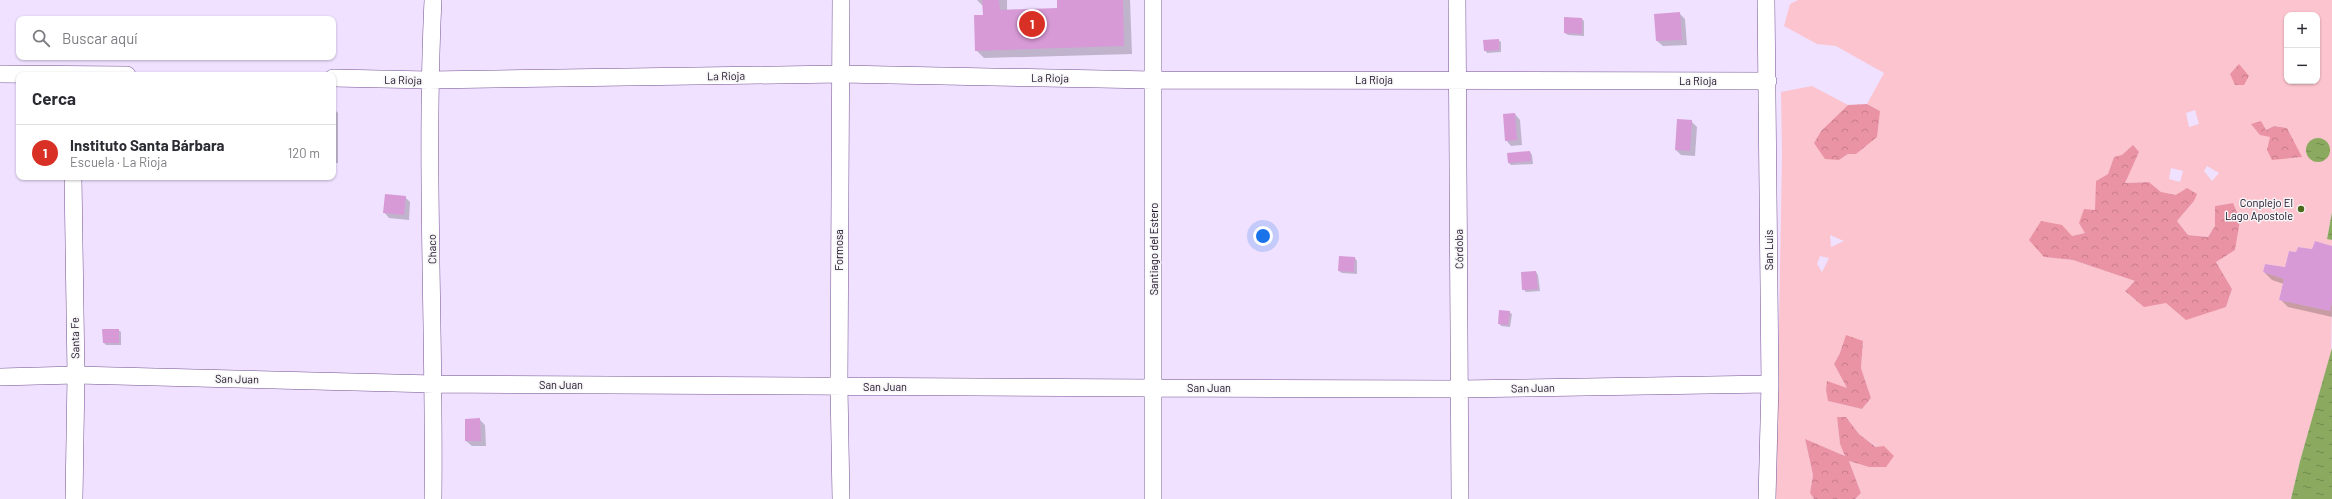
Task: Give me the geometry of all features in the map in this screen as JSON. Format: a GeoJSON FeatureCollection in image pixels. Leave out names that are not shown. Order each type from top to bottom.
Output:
{"type":"FeatureCollection","features":[{"type":"Feature","properties":{"kind":"street","name":"Chaco"},"geometry":{"type":"LineString","coordinates":[[433,0],[429,80],[434,384],[433,499]]}},
{"type":"Feature","properties":{"kind":"street","name":"Formosa"},"geometry":{"type":"LineString","coordinates":[[841,0],[838,387],[841,499]]}},
{"type":"Feature","properties":{"kind":"street","name":"Santiago del Estero"},"geometry":{"type":"LineString","coordinates":[[1153,0],[1153,499]]}},
{"type":"Feature","properties":{"kind":"street","name":"Córdoba"},"geometry":{"type":"LineString","coordinates":[[1457,0],[1460,499]]}},
{"type":"Feature","properties":{"kind":"street","name":"San Luis"},"geometry":{"type":"LineString","coordinates":[[1766,0],[1770,384],[1767,499]]}},
{"type":"Feature","properties":{"kind":"street"},"geometry":{"type":"LineString","coordinates":[[0,74],[16,74]]}},
{"type":"Feature","properties":{"kind":"street","name":"La Rioja"},"geometry":{"type":"LineString","coordinates":[[336,78],[429,80],[840,74],[1153,80],[1768,81]]}},
{"type":"Feature","properties":{"kind":"street","name":"Santa Fe"},"geometry":{"type":"LineString","coordinates":[[73,180],[76,375],[74,499]]}},
{"type":"Feature","properties":{"kind":"street","name":"San Juan"},"geometry":{"type":"LineString","coordinates":[[0,377],[76,375],[434,384],[838,387],[1460,389],[1770,384]]}},
{"type":"Feature","properties":{"kind":"shaded area"},"geometry":{"type":"Polygon","coordinates":[[[1798,0],[2332,0],[2332,212],[2327,238],[2332,240],[2332,246],[2315,241],[2312,249],[2298,247],[2296,252],[2289,251],[2285,267],[2265,264],[2263,272],[2284,279],[2279,300],[2330,311],[2332,302],[2331,353],[2300,461],[2291,499],[1855,499],[1861,493],[1849,461],[1869,467],[1877,447],[1859,434],[1846,417],[1837,417],[1840,444],[1846,456],[1805,440],[1813,475],[1810,493],[1814,499],[1776,499],[1782,155],[1781,92],[1812,86],[1848,105],[1821,131],[1814,143],[1839,160],[1848,154],[1880,111],[1867,104],[1884,73],[1836,46],[1817,44],[1784,26],[1790,4],[1798,0]],[[2195,110],[2186,113],[2189,127],[2199,124],[2195,110]],[[2274,126],[2266,130],[2286,158],[2301,157],[2287,128],[2274,126]],[[2139,152],[2114,157],[2108,174],[2096,181],[2096,210],[2085,233],[2072,236],[2044,257],[2073,260],[2135,281],[2125,291],[2135,299],[2166,303],[2205,312],[2226,307],[2232,289],[2216,262],[2233,203],[2215,206],[2215,226],[2208,237],[2188,235],[2177,221],[2194,201],[2161,192],[2149,182],[2124,183],[2139,152]],[[2207,166],[2204,171],[2212,181],[2219,173],[2207,166]],[[2171,168],[2169,179],[2180,182],[2183,171],[2171,168]],[[1830,235],[1831,247],[1844,241],[1830,235]],[[1820,256],[1817,264],[1822,272],[1829,258],[1820,256]],[[1863,341],[1840,353],[1834,364],[1847,388],[1828,401],[1862,409],[1871,398],[1861,368],[1863,341]]]}},
{"type":"Feature","properties":{"kind":"green space"},"geometry":{"type":"Polygon","coordinates":[[[2239,64],[2249,76],[2244,85],[2235,85],[2230,74],[2239,64]]]}},
{"type":"Feature","properties":{"kind":"green space"},"geometry":{"type":"Polygon","coordinates":[[[1867,104],[1880,111],[1877,137],[1856,154],[1848,154],[1839,160],[1825,159],[1814,143],[1821,131],[1848,105],[1867,104]]]}},
{"type":"Feature","properties":{"kind":"green space"},"geometry":{"type":"Polygon","coordinates":[[[2261,121],[2266,130],[2274,126],[2287,128],[2302,157],[2272,160],[2267,150],[2270,137],[2260,135],[2251,124],[2261,121]]]}},
{"type":"Feature","properties":{"kind":"green space"},"geometry":{"type":"Polygon","coordinates":[[[2133,145],[2139,152],[2125,183],[2149,182],[2161,192],[2176,195],[2187,188],[2197,194],[2194,201],[2177,221],[2188,235],[2208,237],[2215,226],[2215,206],[2233,203],[2240,220],[2235,250],[2216,262],[2232,289],[2226,307],[2186,320],[2166,303],[2144,307],[2125,291],[2135,281],[2073,260],[2044,257],[2029,240],[2041,221],[2062,225],[2072,236],[2085,233],[2079,223],[2084,209],[2095,210],[2096,181],[2108,174],[2114,157],[2122,155],[2133,145]]]}},
{"type":"Feature","properties":{"kind":"green space"},"geometry":{"type":"Polygon","coordinates":[[[1846,335],[1863,341],[1861,368],[1871,398],[1862,409],[1828,401],[1826,390],[1827,381],[1847,388],[1834,364],[1840,353],[1846,335]]]}},
{"type":"Feature","properties":{"kind":"green space"},"geometry":{"type":"Polygon","coordinates":[[[1837,417],[1846,417],[1859,434],[1876,447],[1884,446],[1894,456],[1886,467],[1869,467],[1849,461],[1861,493],[1855,499],[1814,499],[1810,493],[1813,475],[1805,439],[1845,456],[1840,444],[1837,417]]]}},
{"type":"Feature","properties":{"kind":"water"},"geometry":{"type":"Polygon","coordinates":[[[2318,138],[2326,142],[2330,150],[2326,158],[2318,162],[2310,158],[2306,150],[2310,142],[2318,138]]]}},
{"type":"Feature","properties":{"kind":"water"},"geometry":{"type":"Polygon","coordinates":[[[2332,212],[2332,240],[2327,239],[2332,212]]]}},
{"type":"Feature","properties":{"kind":"water"},"geometry":{"type":"Polygon","coordinates":[[[2332,348],[2332,499],[2291,499],[2300,461],[2332,348]]]}},
{"type":"Feature","properties":{"kind":"building"},"geometry":{"type":"Polygon","coordinates":[[[982,0],[999,0],[1000,10],[1057,8],[1057,0],[1123,0],[1124,46],[975,51],[974,15],[983,15],[982,0]]]}},
{"type":"Feature","properties":{"kind":"building"},"geometry":{"type":"Polygon","coordinates":[[[1680,12],[1682,40],[1656,41],[1654,14],[1680,12]]]}},
{"type":"Feature","properties":{"kind":"building"},"geometry":{"type":"Polygon","coordinates":[[[1564,17],[1582,18],[1582,34],[1564,33],[1564,17]]]}},
{"type":"Feature","properties":{"kind":"building"},"geometry":{"type":"Polygon","coordinates":[[[1499,39],[1499,50],[1484,51],[1483,40],[1499,39]]]}},
{"type":"Feature","properties":{"kind":"building"},"geometry":{"type":"Polygon","coordinates":[[[1515,113],[1517,140],[1505,141],[1503,114],[1515,113]]]}},
{"type":"Feature","properties":{"kind":"building"},"geometry":{"type":"Polygon","coordinates":[[[1677,119],[1692,120],[1690,151],[1675,150],[1677,119]]]}},
{"type":"Feature","properties":{"kind":"building"},"geometry":{"type":"Polygon","coordinates":[[[1530,151],[1531,161],[1508,163],[1507,153],[1530,151]]]}},
{"type":"Feature","properties":{"kind":"building"},"geometry":{"type":"Polygon","coordinates":[[[385,194],[406,196],[404,215],[383,213],[385,194]]]}},
{"type":"Feature","properties":{"kind":"building"},"geometry":{"type":"Polygon","coordinates":[[[2315,241],[2332,246],[2332,302],[2330,311],[2279,300],[2284,279],[2263,272],[2265,264],[2285,267],[2289,251],[2296,252],[2298,247],[2312,249],[2315,241]]]}},
{"type":"Feature","properties":{"kind":"building"},"geometry":{"type":"Polygon","coordinates":[[[1339,256],[1355,257],[1354,272],[1338,271],[1339,256]]]}},
{"type":"Feature","properties":{"kind":"building"},"geometry":{"type":"Polygon","coordinates":[[[1536,271],[1538,289],[1522,290],[1521,272],[1536,271]]]}},
{"type":"Feature","properties":{"kind":"building"},"geometry":{"type":"Polygon","coordinates":[[[1499,310],[1510,311],[1508,325],[1498,324],[1499,310]]]}},
{"type":"Feature","properties":{"kind":"building"},"geometry":{"type":"Polygon","coordinates":[[[102,329],[119,329],[119,343],[103,343],[102,329]]]}},
{"type":"Feature","properties":{"kind":"building"},"geometry":{"type":"Polygon","coordinates":[[[480,418],[481,441],[465,441],[465,419],[480,418]]]}},
{"type":"Feature","properties":{"kind":"place","name":"Instituto Santa Bárbara"},"geometry":{"type":"Point","coordinates":[1032,24]}},
{"type":"Feature","properties":{"kind":"place","name":"Conplejo El Lago Apostole"},"geometry":{"type":"Point","coordinates":[2301,209]}}]}
